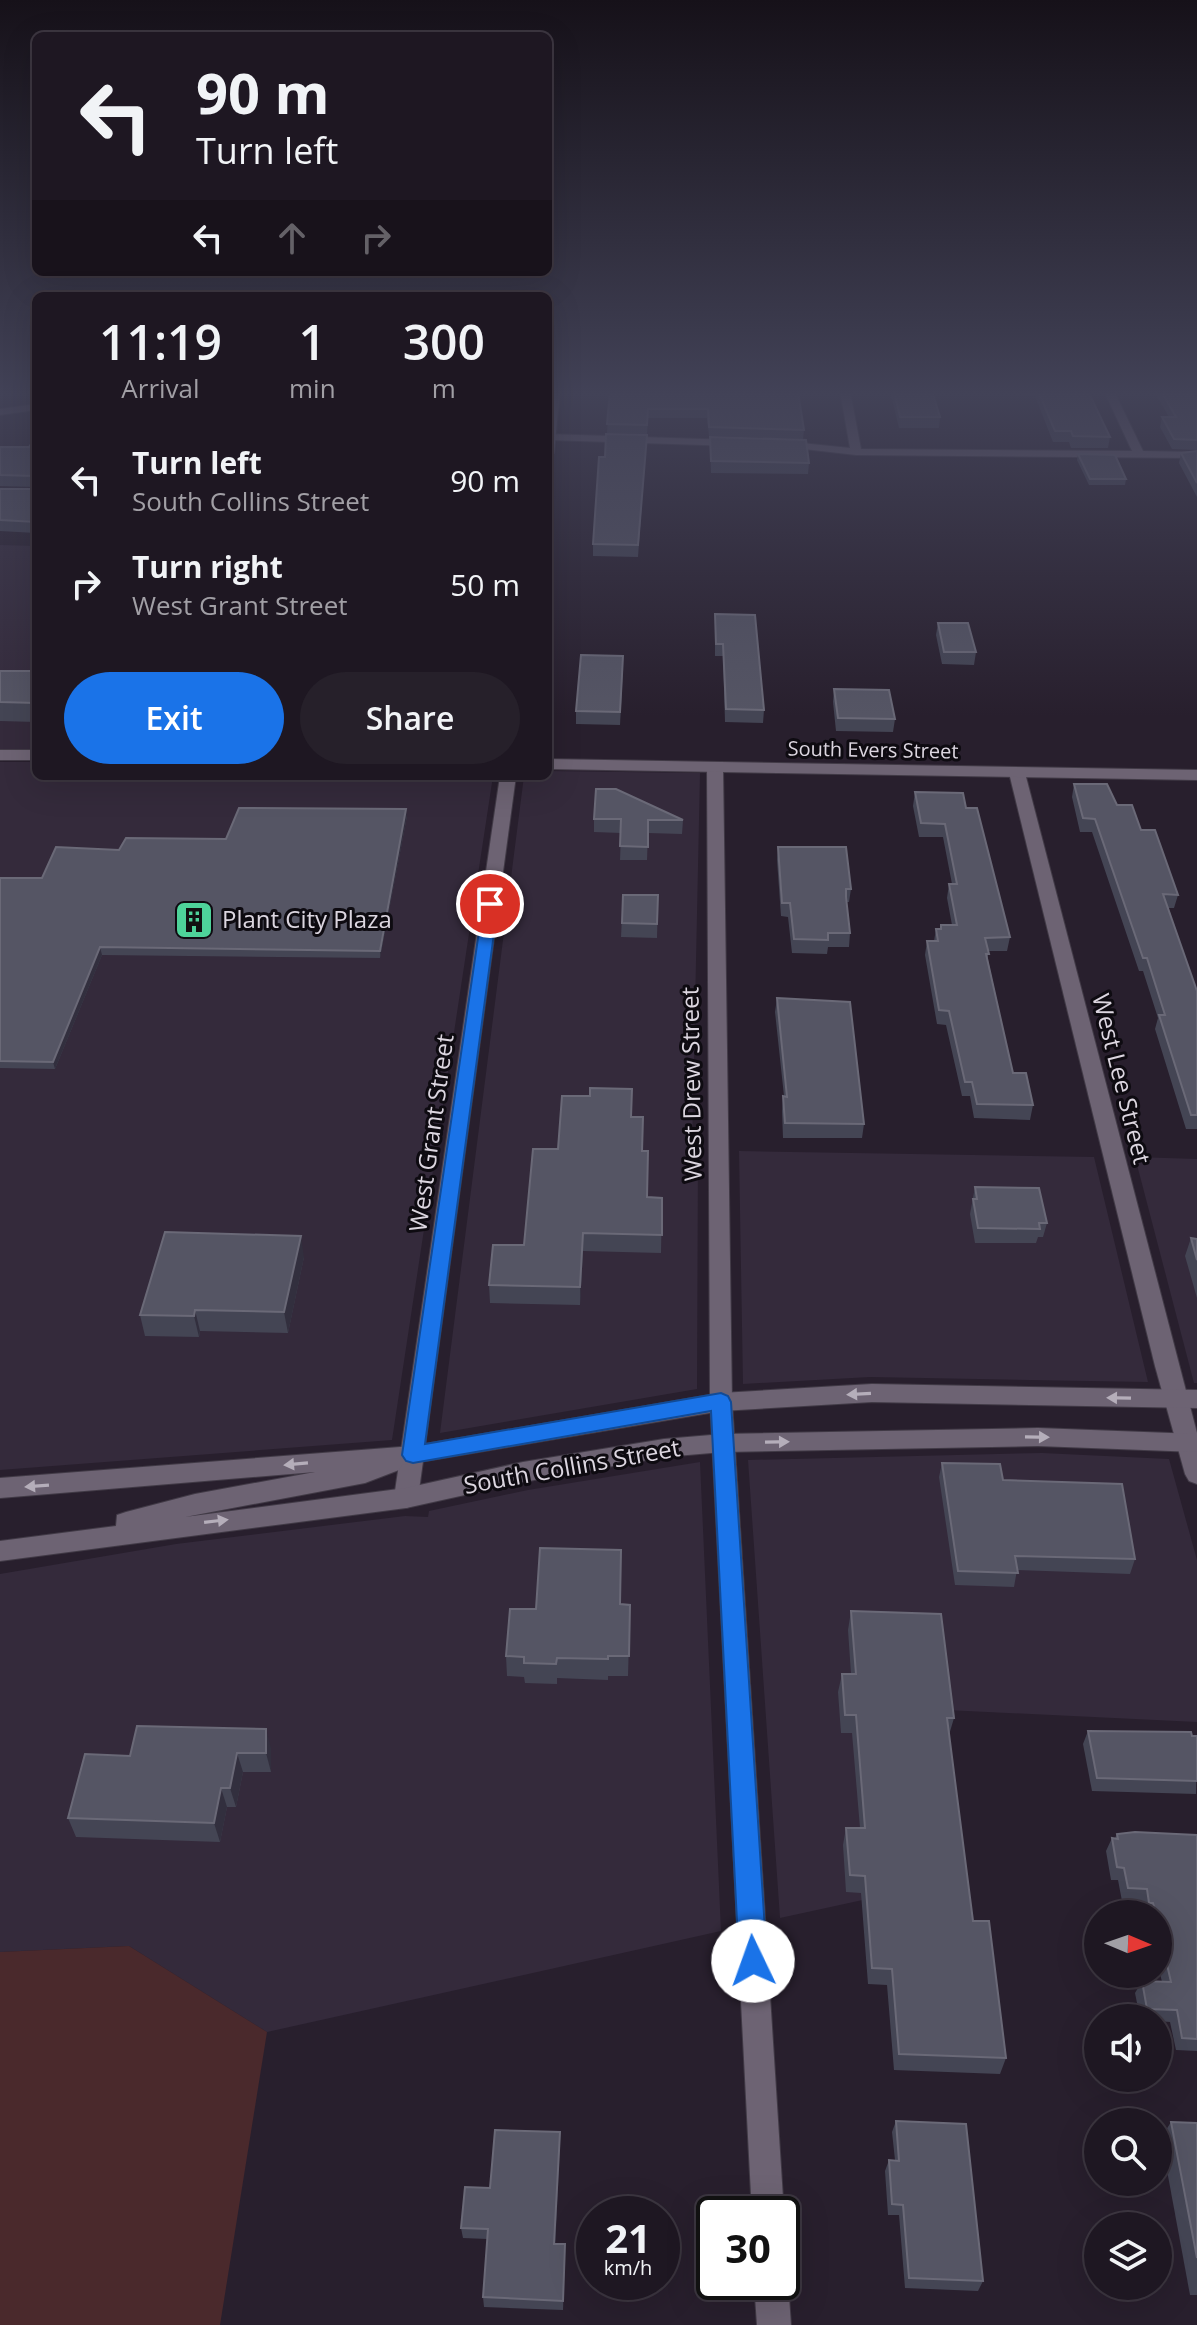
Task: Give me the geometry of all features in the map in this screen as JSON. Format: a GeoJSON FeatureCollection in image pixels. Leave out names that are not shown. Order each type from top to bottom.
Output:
{"type":"FeatureCollection","features":[{"type":"Feature","properties":{"kind":"street"},"geometry":{"type":"LineString","coordinates":[[0,755],[32,755]]}},
{"type":"Feature","properties":{"kind":"street","name":"South Evers Street"},"geometry":{"type":"LineString","coordinates":[[552,764],[1197,775]]}},
{"type":"Feature","properties":{"kind":"street","name":"West Drew Street"},"geometry":{"type":"LineString","coordinates":[[715,767],[721,1402],[767,2196]]}},
{"type":"Feature","properties":{"kind":"street","name":"West Lee Street"},"geometry":{"type":"LineString","coordinates":[[1017,773],[1186,1399],[1197,1474]]}},
{"type":"Feature","properties":{"kind":"street","name":"West Grant Street"},"geometry":{"type":"LineString","coordinates":[[406,1498],[507,780]]}},
{"type":"Feature","properties":{"kind":"street","name":"South Collins Street"},"geometry":{"type":"LineString","coordinates":[[0,1488],[413,1455],[721,1402],[872,1393],[1186,1399]]}},
{"type":"Feature","properties":{"kind":"street","name":"South Collins Street"},"geometry":{"type":"LineString","coordinates":[[9,1551],[174,1526],[406,1498],[523,1472],[664,1448],[723,1443],[1038,1437],[1193,1443]]}},
{"type":"Feature","properties":{"kind":"street"},"geometry":{"type":"LineString","coordinates":[[9,1551],[195,1504],[365,1473],[413,1455]]}},
{"type":"Feature","properties":{"kind":"street"},"geometry":{"type":"LineString","coordinates":[[772,2300],[774,2325]]}},
{"type":"Feature","properties":{"kind":"shaded area"},"geometry":{"type":"Polygon","coordinates":[[[0,545],[32,546],[32,755],[0,755],[0,545]]]}},
{"type":"Feature","properties":{"kind":"shaded area"},"geometry":{"type":"Polygon","coordinates":[[[0,762],[32,762],[32,780],[492,780],[392,1440],[0,1470],[0,762]]]}},
{"type":"Feature","properties":{"kind":"shaded area"},"geometry":{"type":"Polygon","coordinates":[[[552,771],[700,773],[692,1149],[698,1150],[697,1389],[440,1433],[523,780],[552,780],[552,771]]]}},
{"type":"Feature","properties":{"kind":"shaded area"},"geometry":{"type":"Polygon","coordinates":[[[739,1151],[1094,1157],[1148,1382],[870,1377],[743,1384],[739,1151]]]}},
{"type":"Feature","properties":{"kind":"shaded area"},"geometry":{"type":"Polygon","coordinates":[[[1135,1157],[1197,1159],[1197,1383],[1194,1383],[1135,1157]]]}},
{"type":"Feature","properties":{"kind":"shaded area"},"geometry":{"type":"Polygon","coordinates":[[[1042,1453],[1169,1459],[1197,1560],[1197,1722],[885,1707],[904,1891],[780,1918],[748,1460],[1042,1453]]]}},
{"type":"Feature","properties":{"kind":"shaded area"},"geometry":{"type":"Polygon","coordinates":[[[700,1462],[721,1931],[267,2032],[129,1946],[0,1952],[0,1574],[176,1544],[405,1516],[428,1517],[429,1511],[528,1490],[700,1462]]]}},
{"type":"Feature","properties":{"kind":"shaded area"},"geometry":{"type":"Polygon","coordinates":[[[129,1946],[267,2032],[220,2325],[0,2325],[0,1952],[129,1946]]]}},
{"type":"Feature","properties":{"kind":"building"},"geometry":{"type":"Polygon","coordinates":[[[0,500],[32,500],[32,522],[0,520],[0,500]]]}},
{"type":"Feature","properties":{"kind":"building"},"geometry":{"type":"Polygon","coordinates":[[[596,500],[642,500],[638,545],[593,544],[596,500]]]}},
{"type":"Feature","properties":{"kind":"building"},"geometry":{"type":"Polygon","coordinates":[[[715,614],[755,615],[764,710],[726,709],[723,644],[716,644],[715,614]]]}},
{"type":"Feature","properties":{"kind":"building"},"geometry":{"type":"Polygon","coordinates":[[[938,623],[968,623],[976,652],[944,652],[938,623]]]}},
{"type":"Feature","properties":{"kind":"building"},"geometry":{"type":"Polygon","coordinates":[[[581,655],[623,656],[620,712],[576,711],[581,655]]]}},
{"type":"Feature","properties":{"kind":"building"},"geometry":{"type":"Polygon","coordinates":[[[0,671],[32,671],[32,703],[0,702],[0,671]]]}},
{"type":"Feature","properties":{"kind":"building"},"geometry":{"type":"Polygon","coordinates":[[[834,689],[889,690],[895,719],[838,718],[834,689]]]}},
{"type":"Feature","properties":{"kind":"building"},"geometry":{"type":"Polygon","coordinates":[[[1074,784],[1107,784],[1117,805],[1132,805],[1141,830],[1155,830],[1178,895],[1163,894],[1197,991],[1197,1115],[1191,1115],[1159,1015],[1165,1015],[1147,958],[1143,958],[1095,819],[1083,818],[1074,784]]]}},
{"type":"Feature","properties":{"kind":"building"},"geometry":{"type":"Polygon","coordinates":[[[596,789],[616,789],[683,820],[648,820],[648,847],[620,846],[621,819],[594,819],[596,789]]]}},
{"type":"Feature","properties":{"kind":"building"},"geometry":{"type":"Polygon","coordinates":[[[915,792],[963,793],[966,808],[977,808],[1010,937],[985,938],[989,954],[986,954],[1013,1073],[1026,1073],[1033,1105],[977,1104],[972,1082],[965,1082],[949,1011],[939,1010],[927,941],[938,941],[936,929],[941,929],[941,925],[957,925],[949,884],[957,884],[945,824],[921,823],[915,792]]]}},
{"type":"Feature","properties":{"kind":"building","name":"Plant City Plaza"},"geometry":{"type":"Polygon","coordinates":[[[239,808],[406,809],[380,951],[100,947],[53,1062],[0,1061],[0,878],[42,878],[56,847],[119,850],[126,838],[226,839],[239,808]]]}},
{"type":"Feature","properties":{"kind":"building"},"geometry":{"type":"Polygon","coordinates":[[[778,847],[846,847],[851,889],[846,889],[850,933],[828,933],[828,940],[794,939],[790,903],[782,903],[778,847]]]}},
{"type":"Feature","properties":{"kind":"building"},"geometry":{"type":"Polygon","coordinates":[[[623,895],[658,895],[657,924],[622,923],[623,895]]]}},
{"type":"Feature","properties":{"kind":"building"},"geometry":{"type":"Polygon","coordinates":[[[777,998],[850,1002],[864,1124],[785,1123],[783,1096],[787,1097],[777,998]]]}},
{"type":"Feature","properties":{"kind":"building"},"geometry":{"type":"Polygon","coordinates":[[[590,1088],[632,1089],[631,1117],[643,1117],[642,1151],[648,1151],[647,1197],[662,1198],[662,1235],[583,1233],[580,1287],[489,1285],[493,1245],[524,1245],[533,1149],[558,1149],[562,1096],[590,1096],[590,1088]]]}},
{"type":"Feature","properties":{"kind":"building"},"geometry":{"type":"Polygon","coordinates":[[[975,1187],[1039,1188],[1047,1223],[1039,1223],[1040,1229],[978,1228],[973,1199],[977,1199],[975,1187]]]}},
{"type":"Feature","properties":{"kind":"building"},"geometry":{"type":"Polygon","coordinates":[[[165,1232],[301,1236],[284,1312],[195,1310],[194,1316],[140,1315],[165,1232]]]}},
{"type":"Feature","properties":{"kind":"building"},"geometry":{"type":"Polygon","coordinates":[[[1191,1238],[1197,1239],[1197,1260],[1191,1238]]]}},
{"type":"Feature","properties":{"kind":"building"},"geometry":{"type":"Polygon","coordinates":[[[942,1463],[1000,1464],[1003,1480],[1122,1484],[1135,1559],[1015,1556],[1018,1573],[958,1571],[942,1463]]]}},
{"type":"Feature","properties":{"kind":"building"},"geometry":{"type":"Polygon","coordinates":[[[540,1548],[621,1550],[620,1604],[630,1605],[629,1656],[608,1656],[608,1659],[557,1658],[556,1664],[524,1663],[524,1657],[506,1656],[510,1609],[536,1609],[540,1548]]]}},
{"type":"Feature","properties":{"kind":"building"},"geometry":{"type":"Polygon","coordinates":[[[851,1611],[941,1614],[954,1718],[947,1718],[973,1921],[989,1921],[1006,2058],[899,2054],[892,1969],[872,1968],[865,1876],[850,1875],[846,1828],[865,1828],[856,1715],[845,1715],[842,1674],[856,1674],[851,1611]]]}},
{"type":"Feature","properties":{"kind":"building"},"geometry":{"type":"Polygon","coordinates":[[[137,1726],[266,1729],[266,1753],[237,1753],[230,1788],[221,1788],[214,1823],[68,1818],[85,1754],[130,1756],[137,1726]]]}},
{"type":"Feature","properties":{"kind":"building"},"geometry":{"type":"Polygon","coordinates":[[[1088,1731],[1191,1732],[1192,1736],[1197,1736],[1197,1781],[1097,1778],[1088,1731]]]}},
{"type":"Feature","properties":{"kind":"building"},"geometry":{"type":"Polygon","coordinates":[[[1117,1834],[1197,1835],[1197,2039],[1182,2038],[1177,2010],[1172,2010],[1172,2004],[1146,2004],[1143,1988],[1172,1988],[1172,1900],[1149,1900],[1147,1889],[1128,1888],[1124,1868],[1117,1867],[1112,1838],[1118,1839],[1117,1834]]]}},
{"type":"Feature","properties":{"kind":"building"},"geometry":{"type":"Polygon","coordinates":[[[896,2121],[966,2124],[983,2281],[909,2278],[903,2205],[892,2204],[889,2160],[899,2161],[896,2121]]]}},
{"type":"Feature","properties":{"kind":"building"},"geometry":{"type":"Polygon","coordinates":[[[1172,2122],[1197,2123],[1197,2258],[1172,2127],[1172,2122]]]}},
{"type":"Feature","properties":{"kind":"building"},"geometry":{"type":"Polygon","coordinates":[[[495,2130],[560,2132],[554,2244],[565,2244],[563,2301],[483,2297],[488,2229],[461,2228],[465,2187],[490,2188],[495,2130]]]}},
{"type":"Feature","properties":{"kind":"place","name":"Plant City Plaza"},"geometry":{"type":"Point","coordinates":[194,920]}},
{"type":"Feature","properties":{"kind":"route"},"geometry":{"type":"LineString","coordinates":[[490,904],[413,1455],[721,1402],[753,1961]]}}]}
